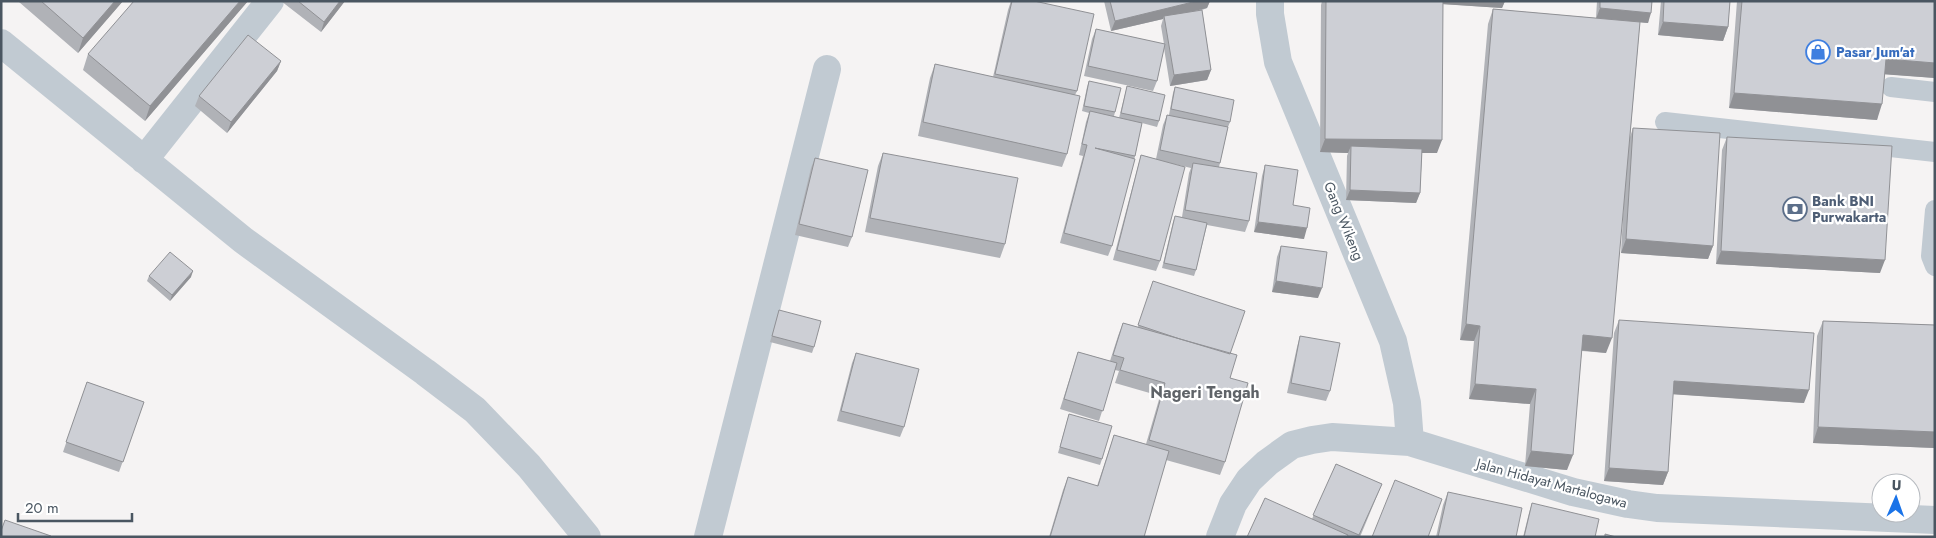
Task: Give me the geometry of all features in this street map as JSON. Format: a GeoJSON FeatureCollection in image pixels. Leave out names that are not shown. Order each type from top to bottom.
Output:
{"type":"FeatureCollection","features":[{"type":"Feature","properties":{"kind":"street"},"geometry":{"type":"LineString","coordinates":[[144,160],[270,1]]}},
{"type":"Feature","properties":{"kind":"street","name":"Gang Wikeng"},"geometry":{"type":"LineString","coordinates":[[1270,1],[1270,14],[1278,62],[1393,340],[1407,403],[1410,442]]}},
{"type":"Feature","properties":{"kind":"street"},"geometry":{"type":"LineString","coordinates":[[1,43],[243,240],[475,410],[529,466],[587,537]]}},
{"type":"Feature","properties":{"kind":"street"},"geometry":{"type":"LineString","coordinates":[[708,537],[827,69]]}},
{"type":"Feature","properties":{"kind":"street","name":"Jalan Hidayat Martalogawa"},"geometry":{"type":"LineString","coordinates":[[1220,537],[1233,504],[1249,480],[1267,463],[1292,445],[1332,437],[1410,442],[1573,492],[1657,508],[1935,520]]}},
{"type":"Feature","properties":{"kind":"lane"},"geometry":{"type":"LineString","coordinates":[[1891,88],[1935,92]]}},
{"type":"Feature","properties":{"kind":"lane"},"geometry":{"type":"LineString","coordinates":[[1665,122],[1935,152]]}},
{"type":"Feature","properties":{"kind":"lane"},"geometry":{"type":"LineString","coordinates":[[1935,210],[1931,256],[1935,266]]}},
{"type":"Feature","properties":{"kind":"building"},"geometry":{"type":"Polygon","coordinates":[[[41,1],[115,1],[83,38],[41,1]]]}},
{"type":"Feature","properties":{"kind":"building"},"geometry":{"type":"Polygon","coordinates":[[[134,1],[240,1],[150,106],[88,54],[134,1]]]}},
{"type":"Feature","properties":{"kind":"building"},"geometry":{"type":"Polygon","coordinates":[[[298,1],[340,1],[324,22],[298,1]]]}},
{"type":"Feature","properties":{"kind":"building"},"geometry":{"type":"Polygon","coordinates":[[[1012,1],[1034,1],[1094,14],[1077,91],[995,74],[1012,1]]]}},
{"type":"Feature","properties":{"kind":"building"},"geometry":{"type":"Polygon","coordinates":[[[1110,1],[1197,1],[1115,21],[1110,1]]]}},
{"type":"Feature","properties":{"kind":"building"},"geometry":{"type":"Polygon","coordinates":[[[1326,1],[1443,1],[1442,140],[1325,139],[1326,1]]]}},
{"type":"Feature","properties":{"kind":"building"},"geometry":{"type":"Polygon","coordinates":[[[1600,1],[1652,1],[1651,13],[1600,8],[1600,1]]]}},
{"type":"Feature","properties":{"kind":"building"},"geometry":{"type":"Polygon","coordinates":[[[1664,1],[1730,1],[1728,27],[1663,22],[1664,1]]]}},
{"type":"Feature","properties":{"kind":"building"},"geometry":{"type":"Polygon","coordinates":[[[1742,1],[1935,1],[1935,63],[1886,59],[1882,104],[1734,93],[1742,1]]]}},
{"type":"Feature","properties":{"kind":"building"},"geometry":{"type":"Polygon","coordinates":[[[1493,9],[1640,22],[1612,338],[1583,335],[1573,455],[1531,451],[1536,389],[1475,384],[1480,326],[1466,324],[1493,9]]]}},
{"type":"Feature","properties":{"kind":"building"},"geometry":{"type":"Polygon","coordinates":[[[1202,10],[1211,70],[1174,75],[1164,16],[1202,10]]]}},
{"type":"Feature","properties":{"kind":"building"},"geometry":{"type":"Polygon","coordinates":[[[1096,29],[1165,44],[1157,81],[1088,66],[1096,29]]]}},
{"type":"Feature","properties":{"kind":"building"},"geometry":{"type":"Polygon","coordinates":[[[248,35],[281,61],[231,122],[199,96],[248,35]]]}},
{"type":"Feature","properties":{"kind":"building"},"geometry":{"type":"Polygon","coordinates":[[[935,64],[1080,96],[1067,154],[923,122],[935,64]]]}},
{"type":"Feature","properties":{"kind":"building"},"geometry":{"type":"Polygon","coordinates":[[[1089,81],[1121,88],[1115,112],[1084,106],[1089,81]]]}},
{"type":"Feature","properties":{"kind":"building"},"geometry":{"type":"Polygon","coordinates":[[[1127,86],[1165,95],[1159,121],[1121,113],[1127,86]]]}},
{"type":"Feature","properties":{"kind":"building"},"geometry":{"type":"Polygon","coordinates":[[[1175,87],[1234,100],[1230,122],[1171,109],[1175,87]]]}},
{"type":"Feature","properties":{"kind":"building"},"geometry":{"type":"Polygon","coordinates":[[[1090,111],[1142,123],[1135,156],[1095,148],[1135,159],[1112,246],[1064,233],[1087,145],[1082,144],[1090,111]]]}},
{"type":"Feature","properties":{"kind":"building"},"geometry":{"type":"Polygon","coordinates":[[[1167,115],[1228,127],[1220,163],[1160,150],[1167,115]]]}},
{"type":"Feature","properties":{"kind":"building"},"geometry":{"type":"Polygon","coordinates":[[[1633,128],[1720,133],[1713,246],[1626,239],[1633,128]]]}},
{"type":"Feature","properties":{"kind":"building"},"geometry":{"type":"Polygon","coordinates":[[[1727,137],[1892,146],[1885,260],[1721,251],[1727,137]]]}},
{"type":"Feature","properties":{"kind":"building"},"geometry":{"type":"Polygon","coordinates":[[[1351,146],[1422,149],[1420,193],[1350,190],[1351,146]]]}},
{"type":"Feature","properties":{"kind":"building"},"geometry":{"type":"Polygon","coordinates":[[[883,153],[1018,178],[1005,244],[870,218],[883,153]]]}},
{"type":"Feature","properties":{"kind":"building"},"geometry":{"type":"Polygon","coordinates":[[[1141,155],[1185,167],[1160,261],[1117,250],[1141,155]]]}},
{"type":"Feature","properties":{"kind":"building"},"geometry":{"type":"Polygon","coordinates":[[[815,158],[868,170],[852,237],[799,224],[815,158]]]}},
{"type":"Feature","properties":{"kind":"building"},"geometry":{"type":"Polygon","coordinates":[[[1193,163],[1257,173],[1249,221],[1185,210],[1193,163]]]}},
{"type":"Feature","properties":{"kind":"building"},"geometry":{"type":"Polygon","coordinates":[[[1265,165],[1298,170],[1293,205],[1310,208],[1307,228],[1258,222],[1265,165]]]}},
{"type":"Feature","properties":{"kind":"building"},"geometry":{"type":"Polygon","coordinates":[[[1175,216],[1207,223],[1196,270],[1164,263],[1175,216]]]}},
{"type":"Feature","properties":{"kind":"building"},"geometry":{"type":"Polygon","coordinates":[[[1281,246],[1327,252],[1322,288],[1276,281],[1281,246]]]}},
{"type":"Feature","properties":{"kind":"building"},"geometry":{"type":"Polygon","coordinates":[[[170,252],[193,271],[172,295],[149,276],[170,252]]]}},
{"type":"Feature","properties":{"kind":"building"},"geometry":{"type":"Polygon","coordinates":[[[1153,281],[1245,311],[1230,354],[1138,325],[1153,281]]]}},
{"type":"Feature","properties":{"kind":"building"},"geometry":{"type":"Polygon","coordinates":[[[779,310],[821,321],[814,347],[772,336],[779,310]]]}},
{"type":"Feature","properties":{"kind":"building"},"geometry":{"type":"Polygon","coordinates":[[[1619,320],[1814,333],[1809,390],[1674,381],[1668,472],[1609,468],[1619,320]]]}},
{"type":"Feature","properties":{"kind":"building"},"geometry":{"type":"Polygon","coordinates":[[[1823,321],[1935,325],[1935,432],[1818,427],[1823,321]]]}},
{"type":"Feature","properties":{"kind":"building"},"geometry":{"type":"Polygon","coordinates":[[[1123,323],[1237,355],[1230,378],[1248,383],[1225,462],[1149,440],[1165,383],[1120,370],[1124,358],[1113,355],[1123,323]]]}},
{"type":"Feature","properties":{"kind":"building"},"geometry":{"type":"Polygon","coordinates":[[[1300,336],[1340,343],[1330,391],[1291,383],[1300,336]]]}},
{"type":"Feature","properties":{"kind":"building"},"geometry":{"type":"Polygon","coordinates":[[[1078,352],[1117,363],[1103,411],[1064,399],[1078,352]]]}},
{"type":"Feature","properties":{"kind":"building"},"geometry":{"type":"Polygon","coordinates":[[[856,353],[919,369],[904,427],[841,411],[856,353]]]}},
{"type":"Feature","properties":{"kind":"building"},"geometry":{"type":"Polygon","coordinates":[[[87,382],[144,402],[123,462],[66,442],[87,382]]]}},
{"type":"Feature","properties":{"kind":"building"},"geometry":{"type":"Polygon","coordinates":[[[1069,414],[1112,426],[1102,459],[1060,447],[1069,414]]]}},
{"type":"Feature","properties":{"kind":"building"},"geometry":{"type":"Polygon","coordinates":[[[1114,435],[1169,451],[1144,537],[1050,537],[1068,477],[1098,486],[1114,435]]]}},
{"type":"Feature","properties":{"kind":"building"},"geometry":{"type":"Polygon","coordinates":[[[1336,464],[1382,484],[1359,535],[1313,515],[1336,464]]]}},
{"type":"Feature","properties":{"kind":"building"},"geometry":{"type":"Polygon","coordinates":[[[1395,480],[1442,499],[1428,537],[1372,537],[1395,480]]]}},
{"type":"Feature","properties":{"kind":"building"},"geometry":{"type":"Polygon","coordinates":[[[1448,492],[1522,508],[1516,537],[1438,537],[1448,492]]]}},
{"type":"Feature","properties":{"kind":"building"},"geometry":{"type":"Polygon","coordinates":[[[1265,498],[1348,535],[1347,537],[1247,537],[1265,498]]]}},
{"type":"Feature","properties":{"kind":"building"},"geometry":{"type":"Polygon","coordinates":[[[1532,503],[1599,519],[1595,537],[1524,537],[1532,503]]]}},
{"type":"Feature","properties":{"kind":"building"},"geometry":{"type":"Polygon","coordinates":[[[5,520],[51,536],[1,537],[5,520]]]}},
{"type":"Feature","properties":{"kind":"building"},"geometry":{"type":"Polygon","coordinates":[[[1605,534],[1616,537],[1605,537],[1605,534]]]}},
{"type":"Feature","properties":{"kind":"place","name":"Pasar Jum'at"},"geometry":{"type":"Point","coordinates":[1818,52]}},
{"type":"Feature","properties":{"kind":"place","name":"Bank BNI Purwakarta"},"geometry":{"type":"Point","coordinates":[1795,209]}},
{"type":"Feature","properties":{"kind":"district","name":"Nageri Tengah"},"geometry":{"type":"Point","coordinates":[1205,392]}}]}
